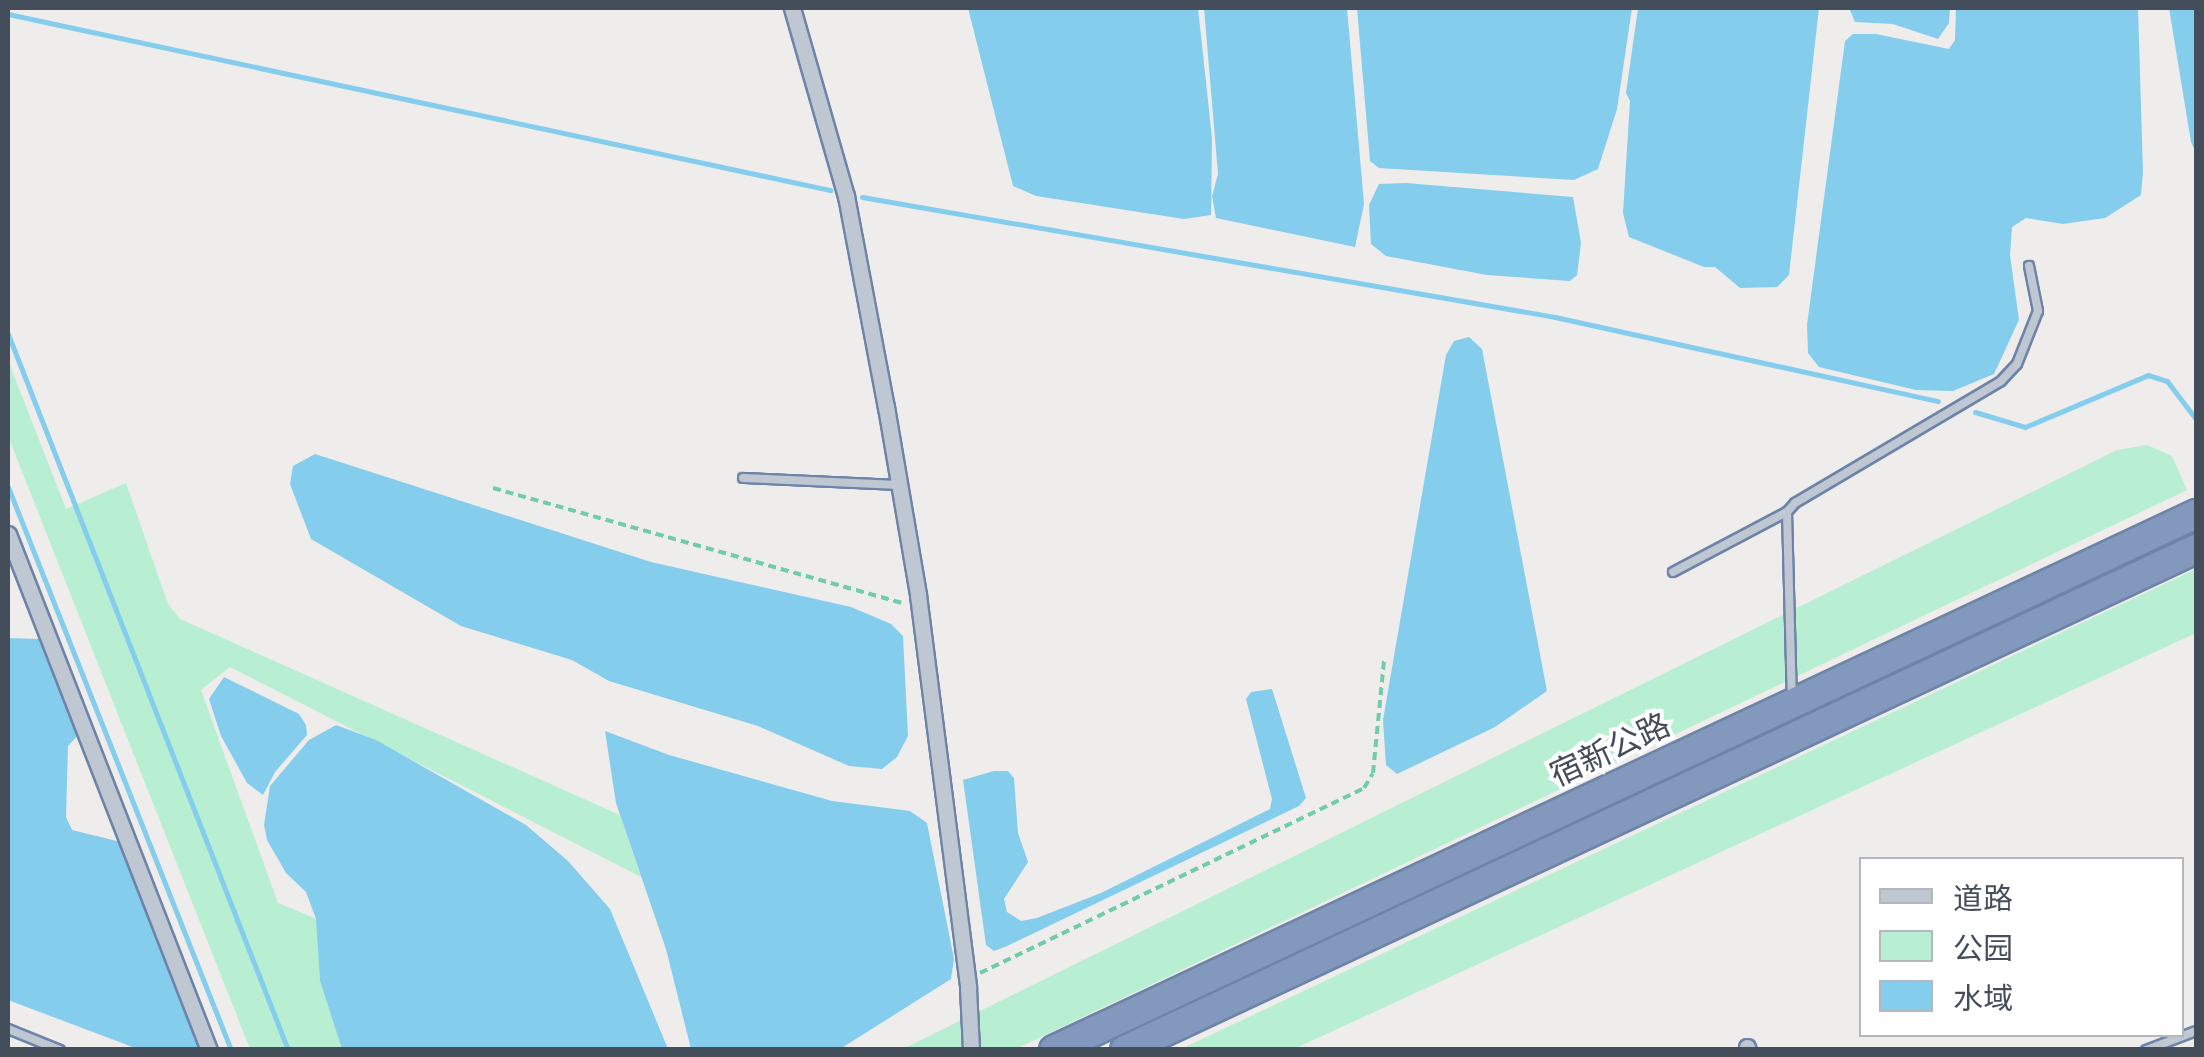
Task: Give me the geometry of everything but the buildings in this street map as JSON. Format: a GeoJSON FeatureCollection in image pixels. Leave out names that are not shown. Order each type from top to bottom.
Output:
{"type":"FeatureCollection","features":[{"type":"Feature","properties":{"kind":"highway","name":"宿新公路"},"geometry":{"type":"LineString","coordinates":[[1054,1050],[2196,514]]}},
{"type":"Feature","properties":{"kind":"highway","name":"宿新公路"},"geometry":{"type":"LineString","coordinates":[[1125,1050],[2196,549]]}},
{"type":"Feature","properties":{"kind":"street"},"geometry":{"type":"LineString","coordinates":[[792,8],[846,196],[900,485],[920,608],[967,979],[971,1050]]}},
{"type":"Feature","properties":{"kind":"street"},"geometry":{"type":"LineString","coordinates":[[8,534],[209,1050]]}},
{"type":"Feature","properties":{"kind":"lane"},"geometry":{"type":"LineString","coordinates":[[1673,572],[1787,512],[1795,502],[2001,381],[2017,364],[2038,310],[2029,266]]}},
{"type":"Feature","properties":{"kind":"lane"},"geometry":{"type":"LineString","coordinates":[[743,478],[900,485]]}},
{"type":"Feature","properties":{"kind":"lane"},"geometry":{"type":"LineString","coordinates":[[1787,512],[1792,703]]}},
{"type":"Feature","properties":{"kind":"lane"},"geometry":{"type":"LineString","coordinates":[[8,1030],[60,1050]]}},
{"type":"Feature","properties":{"kind":"lane"},"geometry":{"type":"LineString","coordinates":[[2146,1050],[2182,1037]]}},
{"type":"Feature","properties":{"kind":"path"},"geometry":{"type":"LineString","coordinates":[[494,488],[920,608]]}},
{"type":"Feature","properties":{"kind":"path"},"geometry":{"type":"LineString","coordinates":[[967,979],[1364,788],[1373,773],[1384,660]]}},
{"type":"Feature","properties":{"kind":"green space"},"geometry":{"type":"Polygon","coordinates":[[[8,360],[66,509],[126,483],[168,604],[180,619],[620,815],[641,877],[230,667],[201,690],[278,903],[317,919],[320,981],[342,1049],[250,1049],[8,436],[8,360]]]}},
{"type":"Feature","properties":{"kind":"green space"},"geometry":{"type":"Polygon","coordinates":[[[2147,445],[2172,456],[2187,490],[1016,1049],[901,1050],[2117,450],[2147,445]]]}},
{"type":"Feature","properties":{"kind":"green space"},"geometry":{"type":"Polygon","coordinates":[[[2196,569],[2196,633],[1294,1049],[1181,1049],[2196,569]]]}},
{"type":"Feature","properties":{"kind":"water"},"geometry":{"type":"Polygon","coordinates":[[[968,8],[1198,8],[1212,138],[1211,215],[1184,219],[1036,196],[1013,186],[968,8]]]}},
{"type":"Feature","properties":{"kind":"water"},"geometry":{"type":"Polygon","coordinates":[[[1204,8],[1347,8],[1364,204],[1355,247],[1216,218],[1212,196],[1218,174],[1204,8]]]}},
{"type":"Feature","properties":{"kind":"water"},"geometry":{"type":"Polygon","coordinates":[[[1357,8],[1632,8],[1617,109],[1598,169],[1574,180],[1379,168],[1370,161],[1357,8]]]}},
{"type":"Feature","properties":{"kind":"water"},"geometry":{"type":"Polygon","coordinates":[[[1638,8],[1819,8],[1789,275],[1777,287],[1740,288],[1715,267],[1704,267],[1629,237],[1623,213],[1630,101],[1626,93],[1638,8]]]}},
{"type":"Feature","properties":{"kind":"water"},"geometry":{"type":"Polygon","coordinates":[[[1849,8],[1950,8],[1949,23],[1938,39],[1893,24],[1855,22],[1849,8]]]}},
{"type":"Feature","properties":{"kind":"water"},"geometry":{"type":"Polygon","coordinates":[[[1956,8],[2138,8],[2141,195],[2105,218],[2063,224],[2026,218],[2012,227],[2010,255],[2019,320],[1994,374],[1953,391],[1916,390],[1819,367],[1808,353],[1807,325],[1845,41],[1853,34],[1876,34],[1949,49],[1955,40],[1956,8]]]}},
{"type":"Feature","properties":{"kind":"water"},"geometry":{"type":"Polygon","coordinates":[[[2169,8],[2196,8],[2196,153],[2191,142],[2169,8]]]}},
{"type":"Feature","properties":{"kind":"water"},"geometry":{"type":"Polygon","coordinates":[[[1379,184],[1573,197],[1581,243],[1577,275],[1570,281],[1487,275],[1386,256],[1371,244],[1369,205],[1379,184]]]}},
{"type":"Feature","properties":{"kind":"water"},"geometry":{"type":"Polygon","coordinates":[[[1469,337],[1482,349],[1547,691],[1495,727],[1397,774],[1386,765],[1383,720],[1446,355],[1454,341],[1469,337]]]}},
{"type":"Feature","properties":{"kind":"water"},"geometry":{"type":"Polygon","coordinates":[[[315,454],[651,562],[851,607],[891,624],[903,636],[908,736],[897,757],[882,769],[849,766],[758,726],[609,681],[572,660],[461,626],[311,539],[290,484],[293,466],[315,454]]]}},
{"type":"Feature","properties":{"kind":"water"},"geometry":{"type":"Polygon","coordinates":[[[8,638],[41,639],[79,734],[68,746],[66,817],[72,830],[121,842],[201,1049],[138,1049],[8,1000],[8,638]]]}},
{"type":"Feature","properties":{"kind":"water"},"geometry":{"type":"Polygon","coordinates":[[[224,677],[299,714],[306,725],[307,735],[275,772],[263,795],[247,783],[221,736],[209,699],[224,677]]]}},
{"type":"Feature","properties":{"kind":"water"},"geometry":{"type":"Polygon","coordinates":[[[1272,689],[1306,798],[1299,806],[1007,946],[994,951],[986,945],[963,780],[994,771],[1008,771],[1014,778],[1018,833],[1028,862],[1004,899],[1007,912],[1021,921],[1037,918],[1101,893],[1270,809],[1272,799],[1246,699],[1251,692],[1272,689]]]}},
{"type":"Feature","properties":{"kind":"water"},"geometry":{"type":"Polygon","coordinates":[[[336,725],[376,740],[526,825],[568,861],[610,909],[668,1049],[342,1049],[320,981],[316,919],[306,892],[286,873],[267,840],[264,825],[270,786],[309,740],[336,725]]]}},
{"type":"Feature","properties":{"kind":"water"},"geometry":{"type":"Polygon","coordinates":[[[605,731],[669,755],[832,801],[910,811],[927,823],[954,959],[951,979],[840,1049],[691,1049],[666,949],[616,803],[605,731]]]}},
{"type":"Feature","properties":{"kind":"waterway"},"geometry":{"type":"LineString","coordinates":[[8,14],[830,190]]}},
{"type":"Feature","properties":{"kind":"waterway"},"geometry":{"type":"LineString","coordinates":[[862,197],[1555,317],[1938,401]]}},
{"type":"Feature","properties":{"kind":"waterway"},"geometry":{"type":"LineString","coordinates":[[8,334],[288,1050]]}},
{"type":"Feature","properties":{"kind":"waterway"},"geometry":{"type":"LineString","coordinates":[[1975,412],[2025,427],[2148,375],[2167,381],[2196,419]]}},
{"type":"Feature","properties":{"kind":"waterway"},"geometry":{"type":"LineString","coordinates":[[8,487],[231,1050]]}}]}
